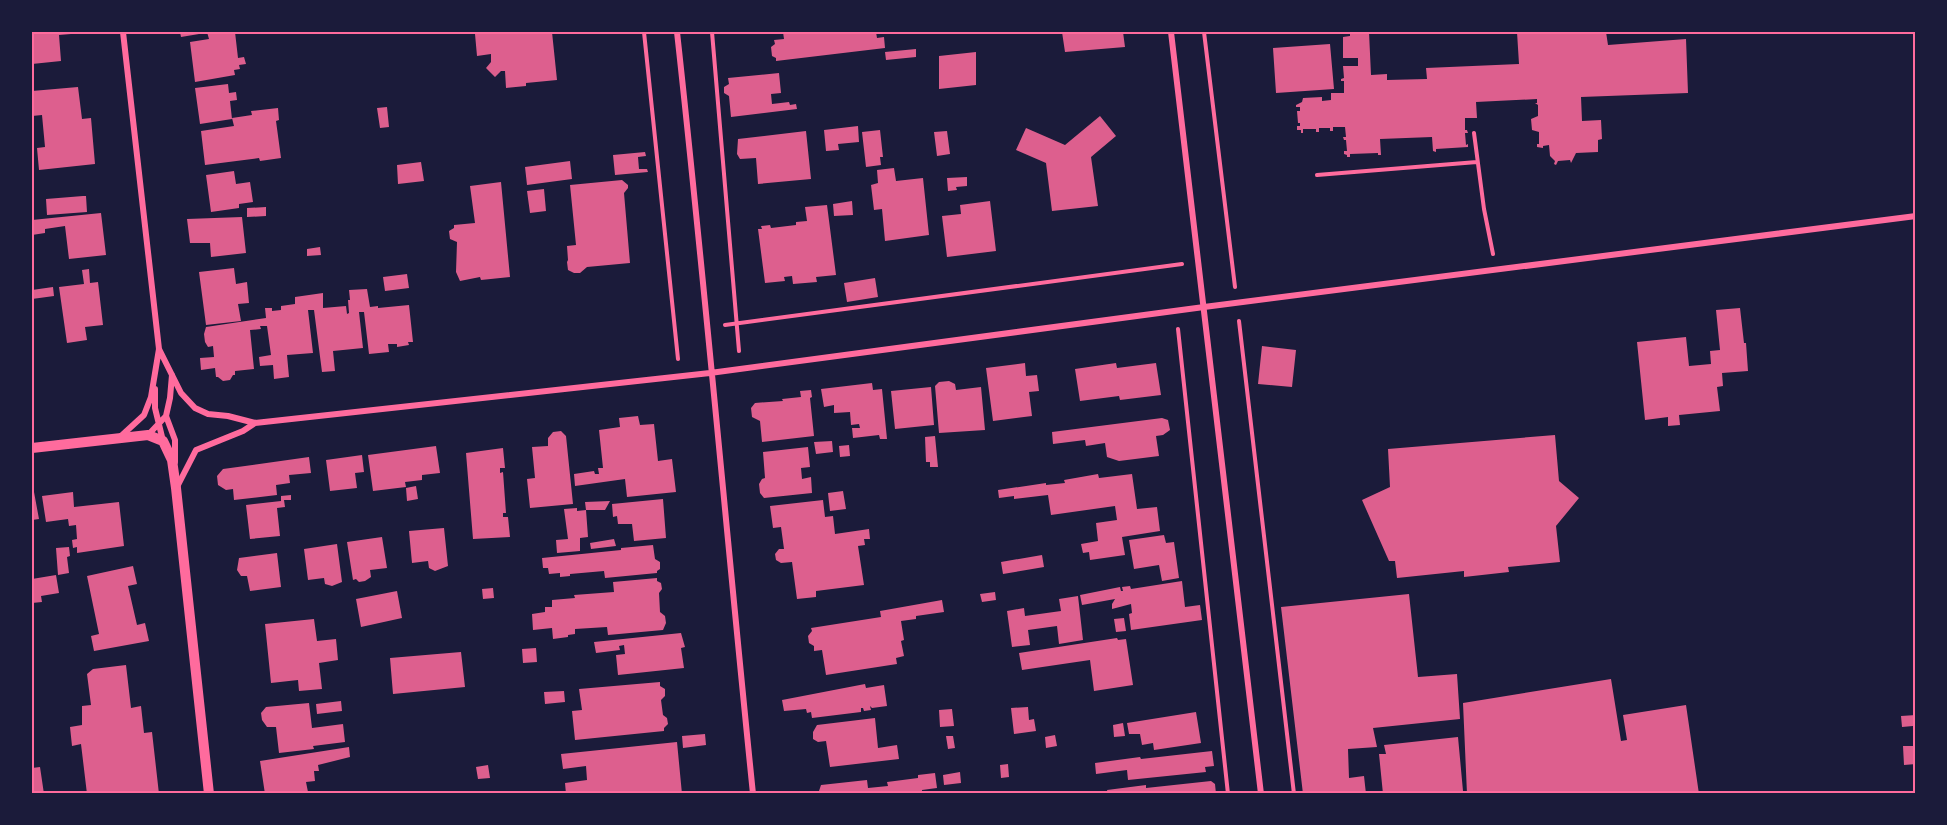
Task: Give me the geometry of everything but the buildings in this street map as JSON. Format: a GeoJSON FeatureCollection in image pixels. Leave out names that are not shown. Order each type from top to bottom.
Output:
{"type":"FeatureCollection","features":[{"type":"Feature","properties":{"kind":"street"},"geometry":{"type":"LineString","coordinates":[[120,437],[144,415],[151,398],[159,349],[123,32]]}},
{"type":"Feature","properties":{"kind":"street"},"geometry":{"type":"LineString","coordinates":[[677,32],[753,794]]}},
{"type":"Feature","properties":{"kind":"street"},"geometry":{"type":"LineString","coordinates":[[1171,32],[1261,794]]}},
{"type":"Feature","properties":{"kind":"street"},"geometry":{"type":"LineString","coordinates":[[159,349],[181,393],[195,408],[208,414],[255,423],[710,373],[1176,310],[1916,216]]}},
{"type":"Feature","properties":{"kind":"street"},"geometry":{"type":"LineString","coordinates":[[156,366],[155,408],[163,441],[172,460],[208,794]]}},
{"type":"Feature","properties":{"kind":"street"},"geometry":{"type":"LineString","coordinates":[[148,435],[166,416],[172,374]]}},
{"type":"Feature","properties":{"kind":"street"},"geometry":{"type":"LineString","coordinates":[[166,416],[175,440],[175,483]]}},
{"type":"Feature","properties":{"kind":"street"},"geometry":{"type":"LineString","coordinates":[[175,483],[196,450],[243,431],[255,423]]}},
{"type":"Feature","properties":{"kind":"street"},"geometry":{"type":"LineString","coordinates":[[32,448],[148,435],[163,441]]}},
{"type":"Feature","properties":{"kind":"path"},"geometry":{"type":"LineString","coordinates":[[644,32],[680,376]]}},
{"type":"Feature","properties":{"kind":"path"},"geometry":{"type":"LineString","coordinates":[[712,32],[741,369]]}},
{"type":"Feature","properties":{"kind":"path"},"geometry":{"type":"LineString","coordinates":[[1204,32],[1294,794]]}},
{"type":"Feature","properties":{"kind":"path"},"geometry":{"type":"LineString","coordinates":[[1474,134],[1484,209],[1496,270]]}},
{"type":"Feature","properties":{"kind":"path"},"geometry":{"type":"LineString","coordinates":[[1317,175],[1477,162]]}},
{"type":"Feature","properties":{"kind":"path"},"geometry":{"type":"LineString","coordinates":[[706,327],[1199,262]]}},
{"type":"Feature","properties":{"kind":"path"},"geometry":{"type":"LineString","coordinates":[[1176,310],[1228,794]]}}]}
